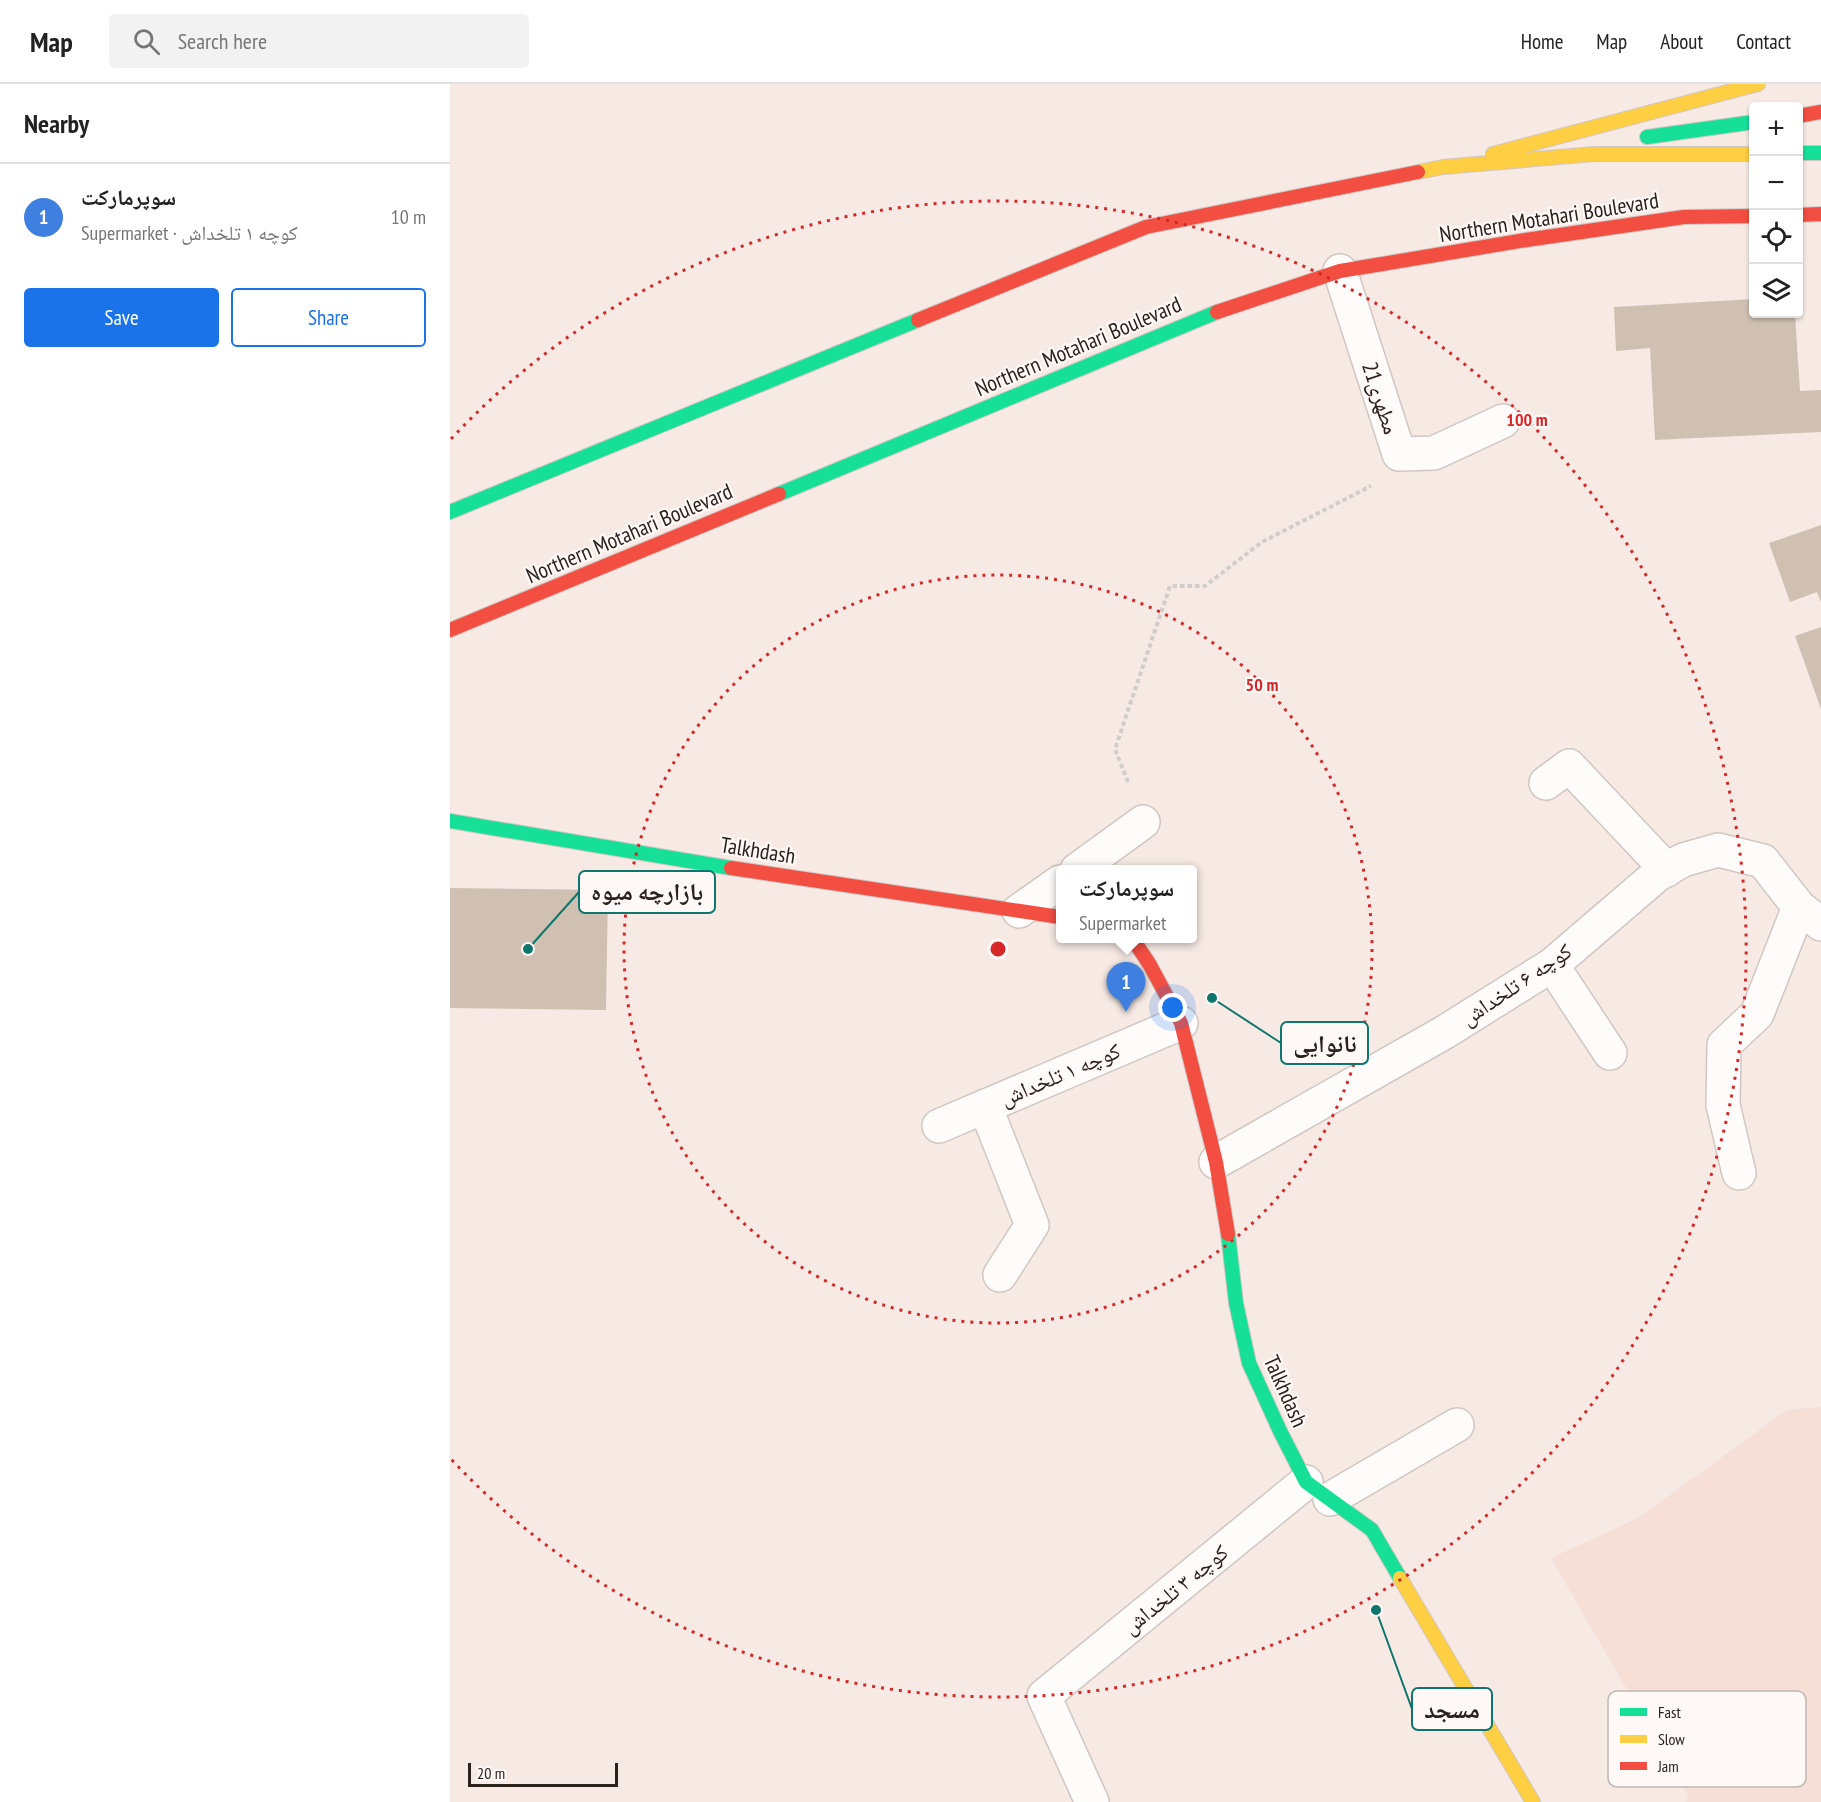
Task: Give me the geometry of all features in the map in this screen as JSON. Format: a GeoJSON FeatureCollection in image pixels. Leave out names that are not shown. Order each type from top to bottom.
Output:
{"type":"FeatureCollection","features":[{"type":"Feature","properties":{"kind":"main road"},"geometry":{"type":"LineString","coordinates":[[1443,167],[1758,84]]}},
{"type":"Feature","properties":{"kind":"main road"},"geometry":{"type":"LineString","coordinates":[[1803,115],[1821,112]]}},
{"type":"Feature","properties":{"kind":"main road"},"geometry":{"type":"LineString","coordinates":[[1443,167],[1749,123]]}},
{"type":"Feature","properties":{"kind":"main road"},"geometry":{"type":"LineString","coordinates":[[1803,153],[1821,153]]}},
{"type":"Feature","properties":{"kind":"main road","name":"Northern Motahari Boulevard"},"geometry":{"type":"LineString","coordinates":[[450,512],[1146,227],[1443,167],[1595,154],[1749,154]]}},
{"type":"Feature","properties":{"kind":"main road"},"geometry":{"type":"LineString","coordinates":[[1803,215],[1821,214]]}},
{"type":"Feature","properties":{"kind":"main road","name":"Northern Motahari Boulevard"},"geometry":{"type":"LineString","coordinates":[[450,630],[1206,316],[1340,271],[1684,217],[1749,216]]}},
{"type":"Feature","properties":{"kind":"main road"},"geometry":{"type":"LineString","coordinates":[[1684,217],[1749,222]]}},
{"type":"Feature","properties":{"kind":"main road"},"geometry":{"type":"LineString","coordinates":[[1803,224],[1821,226]]}},
{"type":"Feature","properties":{"kind":"main road","name":"Talkhdash"},"geometry":{"type":"LineString","coordinates":[[450,821],[775,874],[1056,916]]}},
{"type":"Feature","properties":{"kind":"main road","name":"Talkhdash"},"geometry":{"type":"LineString","coordinates":[[1134,943],[1150,965],[1180,1023],[1216,1162],[1231,1254],[1236,1303],[1249,1363],[1318,1491],[1372,1530],[1533,1802]]}},
{"type":"Feature","properties":{"kind":"street","name":"21مطهرى"},"geometry":{"type":"LineString","coordinates":[[1340,271],[1399,454],[1434,453],[1503,421]]}},
{"type":"Feature","properties":{"kind":"street"},"geometry":{"type":"LineString","coordinates":[[1546,783],[1569,766],[1667,870]]}},
{"type":"Feature","properties":{"kind":"street"},"geometry":{"type":"LineString","coordinates":[[1084,865],[1143,822]]}},
{"type":"Feature","properties":{"kind":"street","name":"کوچه ۶ تلخداش"},"geometry":{"type":"LineString","coordinates":[[1216,1162],[1445,1032],[1552,965],[1657,875],[1683,860],[1718,850],[1763,861],[1810,916]]}},
{"type":"Feature","properties":{"kind":"street"},"geometry":{"type":"LineString","coordinates":[[1019,911],[1056,885]]}},
{"type":"Feature","properties":{"kind":"street"},"geometry":{"type":"LineString","coordinates":[[1739,1173],[1723,1105],[1724,1045],[1757,1014],[1810,916]]}},
{"type":"Feature","properties":{"kind":"street"},"geometry":{"type":"LineString","coordinates":[[1552,965],[1610,1053]]}},
{"type":"Feature","properties":{"kind":"street","name":"کوچه ۱ تلخداش"},"geometry":{"type":"LineString","coordinates":[[939,1126],[1180,1023]]}},
{"type":"Feature","properties":{"kind":"street"},"geometry":{"type":"LineString","coordinates":[[985,1106],[1032,1225],[1000,1275]]}},
{"type":"Feature","properties":{"kind":"street","name":"کوچه ۳ تلخداش"},"geometry":{"type":"LineString","coordinates":[[1092,1802],[1044,1696],[1318,1491],[1457,1425]]}},
{"type":"Feature","properties":{"kind":"path"},"geometry":{"type":"LineString","coordinates":[[1143,822],[1115,748],[1170,586],[1205,586],[1262,542],[1389,476],[1399,454]]}},
{"type":"Feature","properties":{"kind":"shaded area"},"geometry":{"type":"Polygon","coordinates":[[[1821,1407],[1821,1802],[1685,1802],[1689,1797],[1683,1787],[1806,1787],[1806,1691],[1628,1691],[1551,1558],[1638,1518],[1787,1410],[1821,1407]]]}},
{"type":"Feature","properties":{"kind":"building"},"geometry":{"type":"Polygon","coordinates":[[[1749,299],[1749,318],[1795,318],[1800,391],[1821,390],[1821,432],[1655,440],[1650,348],[1616,351],[1614,307],[1749,299]]]}},
{"type":"Feature","properties":{"kind":"building"},"geometry":{"type":"Polygon","coordinates":[[[1821,525],[1821,602],[1817,592],[1790,602],[1769,543],[1821,525]]]}},
{"type":"Feature","properties":{"kind":"building"},"geometry":{"type":"Polygon","coordinates":[[[1821,627],[1821,709],[1795,636],[1821,627]]]}},
{"type":"Feature","properties":{"kind":"building"},"geometry":{"type":"Polygon","coordinates":[[[450,888],[608,890],[606,1010],[450,1008],[450,888]]]}},
{"type":"Feature","properties":{"kind":"traffic: fast"},"geometry":{"type":"LineString","coordinates":[[1647,137],[1749,123]]}},
{"type":"Feature","properties":{"kind":"traffic: fast"},"geometry":{"type":"LineString","coordinates":[[1803,153],[1821,153]]}},
{"type":"Feature","properties":{"kind":"traffic: fast"},"geometry":{"type":"LineString","coordinates":[[779,494],[1217,312]]}},
{"type":"Feature","properties":{"kind":"traffic: fast"},"geometry":{"type":"LineString","coordinates":[[450,512],[918,320]]}},
{"type":"Feature","properties":{"kind":"traffic: fast"},"geometry":{"type":"LineString","coordinates":[[450,821],[731,868]]}},
{"type":"Feature","properties":{"kind":"traffic: fast"},"geometry":{"type":"LineString","coordinates":[[1228,1234],[1236,1303],[1249,1363],[1280,1431],[1306,1482],[1372,1530],[1400,1578]]}},
{"type":"Feature","properties":{"kind":"traffic: slow"},"geometry":{"type":"LineString","coordinates":[[1493,154],[1758,84]]}},
{"type":"Feature","properties":{"kind":"traffic: slow"},"geometry":{"type":"LineString","coordinates":[[1418,172],[1443,167],[1595,154],[1749,154]]}},
{"type":"Feature","properties":{"kind":"traffic: slow"},"geometry":{"type":"LineString","coordinates":[[1400,1578],[1533,1802]]}},
{"type":"Feature","properties":{"kind":"traffic: jam"},"geometry":{"type":"LineString","coordinates":[[1803,115],[1821,112]]}},
{"type":"Feature","properties":{"kind":"traffic: jam"},"geometry":{"type":"LineString","coordinates":[[918,320],[1146,227],[1418,172]]}},
{"type":"Feature","properties":{"kind":"traffic: jam"},"geometry":{"type":"LineString","coordinates":[[1803,215],[1821,214]]}},
{"type":"Feature","properties":{"kind":"traffic: jam"},"geometry":{"type":"LineString","coordinates":[[1217,312],[1340,271],[1684,217],[1749,216]]}},
{"type":"Feature","properties":{"kind":"traffic: jam"},"geometry":{"type":"LineString","coordinates":[[450,630],[779,494]]}},
{"type":"Feature","properties":{"kind":"traffic: jam"},"geometry":{"type":"LineString","coordinates":[[731,868],[1056,916]]}},
{"type":"Feature","properties":{"kind":"traffic: jam"},"geometry":{"type":"LineString","coordinates":[[1134,943],[1150,965],[1181,1023],[1216,1162],[1228,1234]]}},
{"type":"Feature","properties":{"kind":"place","name":"بازارچه میوه"},"geometry":{"type":"Point","coordinates":[528,949]}},
{"type":"Feature","properties":{"kind":"place","name":"نانوایی"},"geometry":{"type":"Point","coordinates":[1212,998]}},
{"type":"Feature","properties":{"kind":"place","name":"سوپرمارکت"},"geometry":{"type":"Point","coordinates":[1126,1012]}},
{"type":"Feature","properties":{"kind":"place","name":"مسجد"},"geometry":{"type":"Point","coordinates":[1376,1610]}}]}
